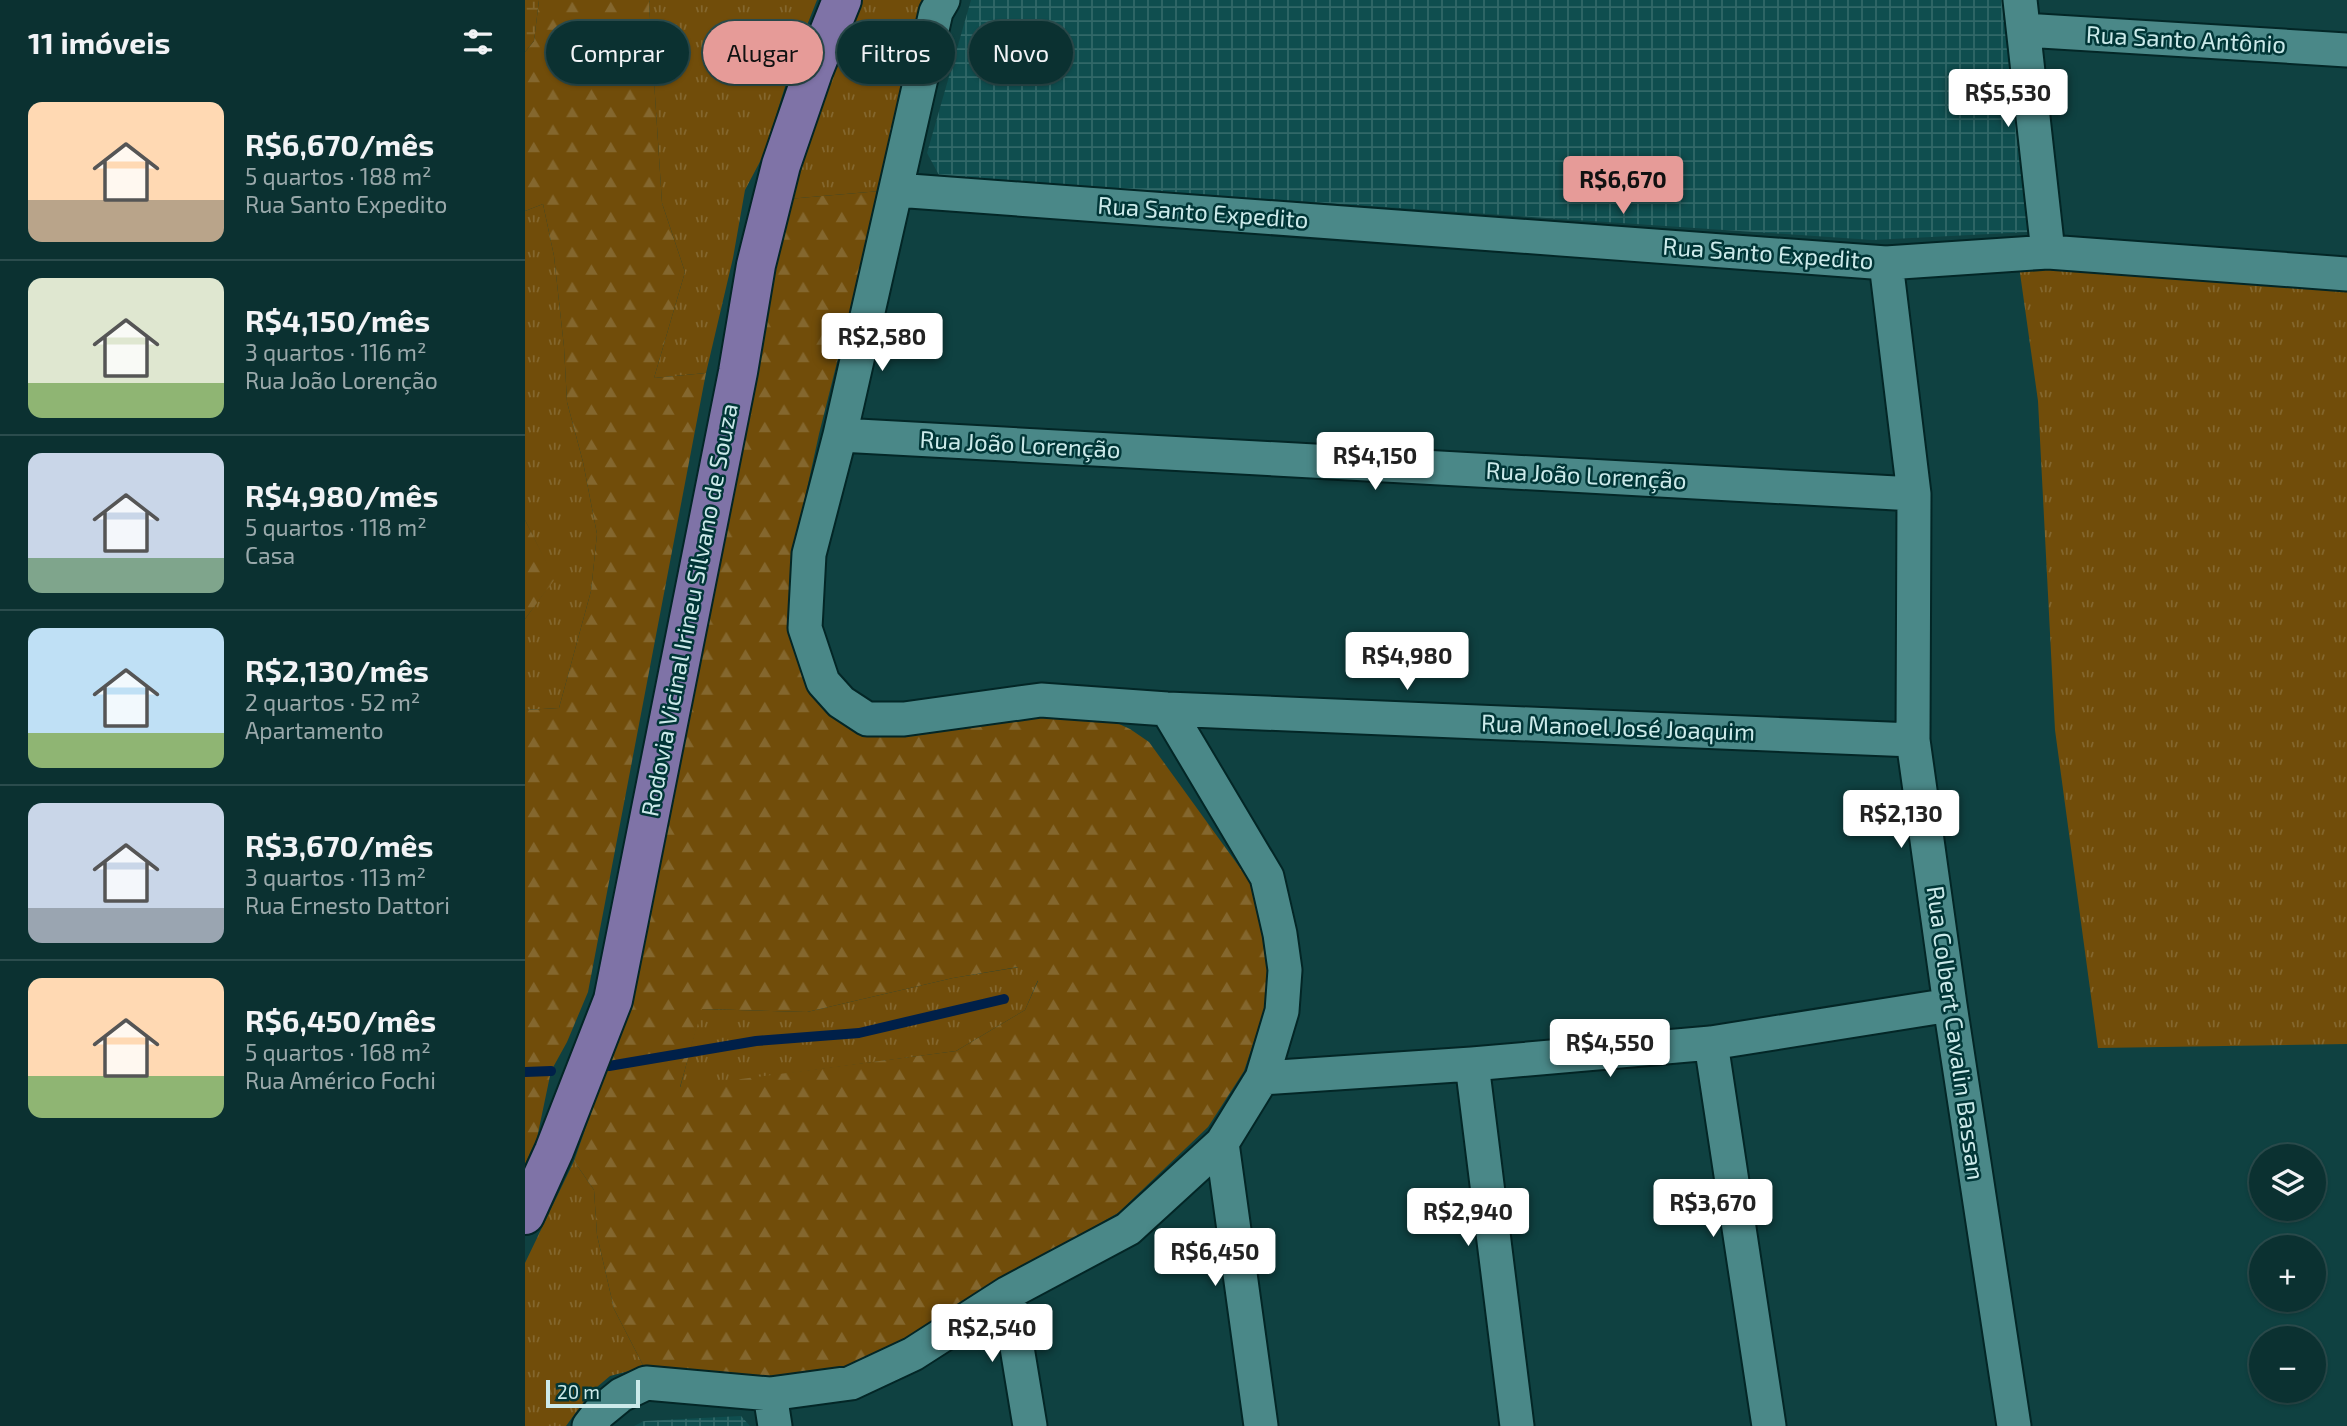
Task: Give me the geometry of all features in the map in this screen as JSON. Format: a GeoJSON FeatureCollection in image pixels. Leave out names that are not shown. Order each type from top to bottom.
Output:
{"type":"FeatureCollection","features":[{"type":"Feature","properties":{"kind":"main road","name":"Rodovia Vicinal Irineu Silvano de Souza"},"geometry":{"type":"LineString","coordinates":[[525,1215],[554,1151],[613,1000],[738,372],[756,265],[781,165],[813,72],[842,0]]}},
{"type":"Feature","properties":{"kind":"street","name":"Rua Manoel José Joaquim"},"geometry":{"type":"LineString","coordinates":[[943,0],[936,12],[809,554],[805,628],[823,682],[841,702],[867,719],[904,719],[1041,700],[1167,709],[1913,740]]}},
{"type":"Feature","properties":{"kind":"street","name":"Rua Santo Antônio"},"geometry":{"type":"LineString","coordinates":[[2023,15],[2347,50]]}},
{"type":"Feature","properties":{"kind":"street"},"geometry":{"type":"LineString","coordinates":[[2023,15],[2048,252]]}},
{"type":"Feature","properties":{"kind":"street","name":"Rua Santo Expedito"},"geometry":{"type":"LineString","coordinates":[[896,190],[1886,263],[2048,252],[2347,274]]}},
{"type":"Feature","properties":{"kind":"street","name":"Rua Colbert Cavalin Bassan"},"geometry":{"type":"LineString","coordinates":[[1886,263],[1914,494],[1913,740],[2014,1426]]}},
{"type":"Feature","properties":{"kind":"street","name":"Rua João Lorenção"},"geometry":{"type":"LineString","coordinates":[[839,435],[1914,494]]}},
{"type":"Feature","properties":{"kind":"street"},"geometry":{"type":"LineString","coordinates":[[589,1426],[599,1413],[621,1395],[646,1383],[772,1410],[851,1383],[913,1354],[1008,1293],[1128,1229],[1222,1143],[1262,1078],[1282,1011],[1285,970],[1267,877],[1167,709]]}},
{"type":"Feature","properties":{"kind":"street"},"geometry":{"type":"LineString","coordinates":[[1262,1078],[1472,1064],[1711,1043],[1950,1005]]}},
{"type":"Feature","properties":{"kind":"street"},"geometry":{"type":"LineString","coordinates":[[1711,1043],[1769,1426]]}},
{"type":"Feature","properties":{"kind":"street"},"geometry":{"type":"LineString","coordinates":[[1472,1064],[1517,1426]]}},
{"type":"Feature","properties":{"kind":"street"},"geometry":{"type":"LineString","coordinates":[[1222,1143],[1261,1426]]}},
{"type":"Feature","properties":{"kind":"street"},"geometry":{"type":"LineString","coordinates":[[1008,1293],[1030,1426]]}},
{"type":"Feature","properties":{"kind":"shaded area"},"geometry":{"type":"Polygon","coordinates":[[[971,0],[2004,0],[2037,216],[2029,232],[1873,240],[940,177],[927,153],[947,84],[955,84],[955,56],[971,0]]]}},
{"type":"Feature","properties":{"kind":"shaded area"},"geometry":{"type":"Polygon","coordinates":[[[741,1416],[750,1426],[634,1426],[644,1421],[741,1416]]]}},
{"type":"Feature","properties":{"kind":"green space"},"geometry":{"type":"Polygon","coordinates":[[[525,0],[539,0],[534,41],[525,52],[525,0]]]}},
{"type":"Feature","properties":{"kind":"green space"},"geometry":{"type":"Polygon","coordinates":[[[539,0],[650,0],[650,21],[546,21],[546,84],[654,84],[662,203],[685,272],[654,378],[706,373],[588,992],[567,1042],[551,1071],[537,1138],[525,1164],[525,710],[559,708],[591,591],[597,534],[583,462],[567,402],[554,256],[543,204],[525,211],[525,52],[534,41],[539,0]]]}},
{"type":"Feature","properties":{"kind":"green space"},"geometry":{"type":"Polygon","coordinates":[[[650,0],[817,0],[809,21],[703,21],[703,84],[786,84],[764,154],[745,190],[733,258],[706,373],[654,378],[685,272],[662,203],[654,84],[689,84],[689,21],[650,21],[650,0]]]}},
{"type":"Feature","properties":{"kind":"green space"},"geometry":{"type":"Polygon","coordinates":[[[856,0],[928,0],[923,21],[849,21],[856,0]]]}},
{"type":"Feature","properties":{"kind":"green space"},"geometry":{"type":"Polygon","coordinates":[[[837,56],[837,84],[907,84],[880,191],[788,199],[837,56]]]}},
{"type":"Feature","properties":{"kind":"green space"},"geometry":{"type":"Polygon","coordinates":[[[880,191],[819,434],[792,557],[795,630],[839,716],[1106,718],[1130,729],[1149,742],[1251,883],[1268,935],[1266,1005],[1244,1071],[1208,1127],[1118,1213],[999,1280],[905,1342],[849,1366],[766,1382],[644,1367],[614,1309],[597,1235],[594,1190],[574,1161],[629,1005],[788,199],[880,191]],[[1018,967],[953,978],[807,1012],[702,1009],[680,1087],[956,1051],[1025,1010],[1038,981],[1018,967]]]}},
{"type":"Feature","properties":{"kind":"green space"},"geometry":{"type":"Polygon","coordinates":[[[543,204],[554,256],[567,402],[583,462],[597,534],[591,591],[559,708],[525,710],[525,619],[554,579],[525,520],[525,211],[543,204]]]}},
{"type":"Feature","properties":{"kind":"green space"},"geometry":{"type":"Polygon","coordinates":[[[2019,266],[2347,286],[2347,1044],[2098,1048],[2055,730],[2038,401],[2019,266]]]}},
{"type":"Feature","properties":{"kind":"green space"},"geometry":{"type":"Polygon","coordinates":[[[525,520],[555,579],[525,619],[525,520]]]}},
{"type":"Feature","properties":{"kind":"green space"},"geometry":{"type":"Polygon","coordinates":[[[1019,967],[1038,980],[1025,1010],[956,1051],[680,1088],[701,1009],[807,1012],[953,978],[1019,967]]]}},
{"type":"Feature","properties":{"kind":"green space"},"geometry":{"type":"Polygon","coordinates":[[[574,1161],[594,1190],[597,1235],[614,1309],[644,1367],[610,1376],[591,1392],[566,1426],[525,1426],[525,1263],[574,1161]]]}},
{"type":"Feature","properties":{"kind":"waterway"},"geometry":{"type":"LineString","coordinates":[[609,1066],[756,1041],[859,1033],[1004,999]]}},
{"type":"Feature","properties":{"kind":"waterway"},"geometry":{"type":"LineString","coordinates":[[525,1072],[551,1071]]}}]}
